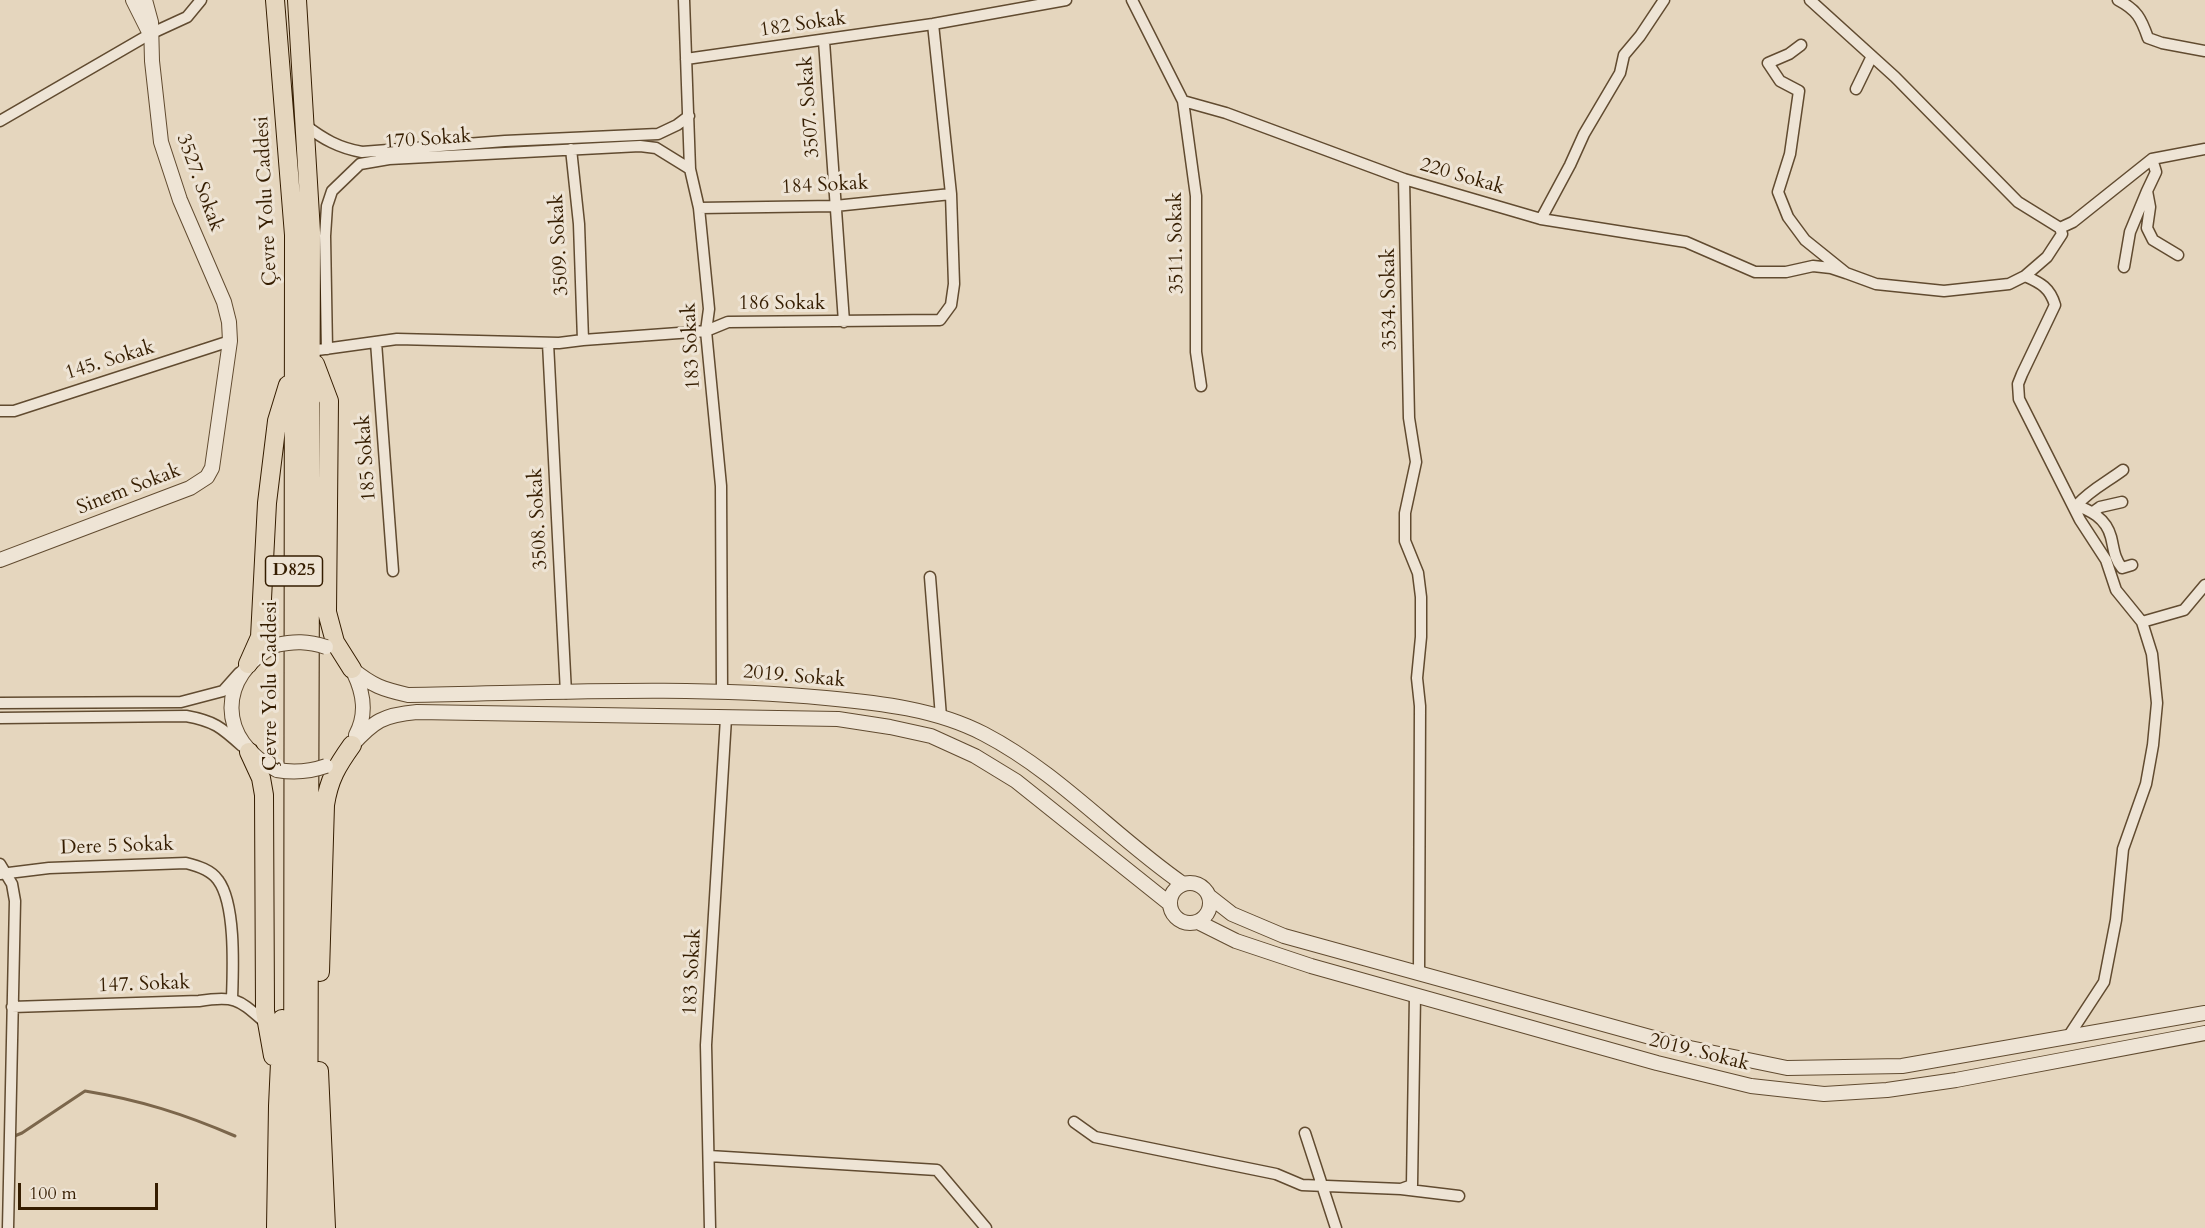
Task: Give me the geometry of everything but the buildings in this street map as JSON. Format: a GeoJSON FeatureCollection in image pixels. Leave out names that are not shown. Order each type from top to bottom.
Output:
{"type":"FeatureCollection","features":[{"type":"Feature","properties":{"kind":"highway","name":"Çevre Yolu Caddesi"},"geometry":{"type":"LineString","coordinates":[[275,0],[294,235],[294,786],[301,1142],[308,1228]]}},
{"type":"Feature","properties":{"kind":"highway","name":"Çevre Yolu Caddesi"},"geometry":{"type":"LineString","coordinates":[[293,1228],[301,1142],[309,881],[319,350],[297,0]]}},
{"type":"Feature","properties":{"kind":"highway"},"geometry":{"type":"LineString","coordinates":[[319,350],[329,401],[327,612],[336,642],[352,669]]}},
{"type":"Feature","properties":{"kind":"highway"},"geometry":{"type":"LineString","coordinates":[[248,664],[260,637],[267,503],[277,421],[294,366]]}},
{"type":"Feature","properties":{"kind":"highway"},"geometry":{"type":"LineString","coordinates":[[318,1040],[325,805],[328,785],[334,770],[352,745]]}},
{"type":"Feature","properties":{"kind":"highway"},"geometry":{"type":"LineString","coordinates":[[249,752],[261,778],[264,795],[265,1011],[279,1091]]}},
{"type":"Feature","properties":{"kind":"highway"},"geometry":{"type":"LineString","coordinates":[[276,1228],[279,1091],[294,786]]}},
{"type":"Feature","properties":{"kind":"highway"},"geometry":{"type":"LineString","coordinates":[[309,881],[326,1228]]}},
{"type":"Feature","properties":{"kind":"street","name":"3527. Sokak"},"geometry":{"type":"LineString","coordinates":[[133,0],[150,34]]}},
{"type":"Feature","properties":{"kind":"street","name":"3527. Sokak"},"geometry":{"type":"LineString","coordinates":[[145,0],[151,22],[150,34],[161,142],[180,200],[224,302],[229,322],[230,341]]}},
{"type":"Feature","properties":{"kind":"street"},"geometry":{"type":"LineString","coordinates":[[0,121],[150,34],[187,17],[201,0]]}},
{"type":"Feature","properties":{"kind":"street","name":"183 Sokak"},"geometry":{"type":"LineString","coordinates":[[684,0],[690,169],[699,207],[709,309],[706,331],[721,486],[722,691]]}},
{"type":"Feature","properties":{"kind":"street","name":"182 Sokak"},"geometry":{"type":"LineString","coordinates":[[686,59],[824,41],[1066,0]]}},
{"type":"Feature","properties":{"kind":"street"},"geometry":{"type":"LineString","coordinates":[[1132,0],[1184,101]]}},
{"type":"Feature","properties":{"kind":"street"},"geometry":{"type":"LineString","coordinates":[[1541,219],[1584,134],[1620,73],[1624,55],[1664,0]]}},
{"type":"Feature","properties":{"kind":"street"},"geometry":{"type":"LineString","coordinates":[[1801,45],[1789,54],[1768,63],[1780,81],[1799,91],[1790,154],[1778,192],[1788,217],[1805,240],[1846,273],[1876,284],[1944,291],[2009,284],[2025,276],[2047,257],[2062,234],[2060,228],[2018,202],[1872,56],[1810,0]]}},
{"type":"Feature","properties":{"kind":"street"},"geometry":{"type":"LineString","coordinates":[[2118,0],[2130,6],[2141,19],[2148,38],[2205,51]]}},
{"type":"Feature","properties":{"kind":"street","name":"186 Sokak"},"geometry":{"type":"LineString","coordinates":[[319,350],[397,339],[548,343],[706,331],[728,322],[940,320],[951,305],[954,284],[951,194],[933,24]]}},
{"type":"Feature","properties":{"kind":"street","name":"3507. Sokak"},"geometry":{"type":"LineString","coordinates":[[824,41],[844,322]]}},
{"type":"Feature","properties":{"kind":"street"},"geometry":{"type":"LineString","coordinates":[[1856,89],[1872,56]]}},
{"type":"Feature","properties":{"kind":"street","name":"220 Sokak"},"geometry":{"type":"LineString","coordinates":[[1184,101],[1226,113],[1404,179],[1541,219],[1686,242],[1755,272],[1786,272],[1813,266],[1832,268],[1846,273]]}},
{"type":"Feature","properties":{"kind":"street","name":"3511. Sokak"},"geometry":{"type":"LineString","coordinates":[[1184,101],[1196,196],[1196,352],[1201,386]]}},
{"type":"Feature","properties":{"kind":"street","name":"170 Sokak"},"geometry":{"type":"LineString","coordinates":[[304,125],[327,142],[346,150],[362,152],[505,141],[658,134],[678,125],[688,116]]}},
{"type":"Feature","properties":{"kind":"street","name":"170 Sokak"},"geometry":{"type":"LineString","coordinates":[[319,350],[327,206],[332,191],[360,164],[389,159],[640,146],[656,148],[690,169]]}},
{"type":"Feature","properties":{"kind":"street","name":"3509. Sokak"},"geometry":{"type":"LineString","coordinates":[[571,149],[579,224],[583,340]]}},
{"type":"Feature","properties":{"kind":"street"},"geometry":{"type":"LineString","coordinates":[[2060,228],[2073,222],[2152,159],[2205,149]]}},
{"type":"Feature","properties":{"kind":"street"},"geometry":{"type":"LineString","coordinates":[[2124,267],[2130,232],[2156,172],[2152,159]]}},
{"type":"Feature","properties":{"kind":"street","name":"3534. Sokak"},"geometry":{"type":"LineString","coordinates":[[1404,179],[1410,418],[1416,462],[1406,513],[1406,541],[1418,573],[1421,597],[1421,637],[1417,678],[1420,706],[1419,972]]}},
{"type":"Feature","properties":{"kind":"street"},"geometry":{"type":"LineString","coordinates":[[2147,191],[2150,207],[2146,228],[2153,240],[2178,255]]}},
{"type":"Feature","properties":{"kind":"street","name":"184 Sokak"},"geometry":{"type":"LineString","coordinates":[[699,207],[836,206],[951,194]]}},
{"type":"Feature","properties":{"kind":"street"},"geometry":{"type":"LineString","coordinates":[[2025,276],[2041,283],[2052,293],[2055,305],[2018,384],[2019,399],[2075,505],[2080,520],[2106,560],[2116,590],[2142,622],[2152,654],[2157,703],[2152,755],[2146,784],[2123,849],[2116,920],[2104,982],[2068,1037]]}},
{"type":"Feature","properties":{"kind":"street","name":"145. Sokak"},"geometry":{"type":"LineString","coordinates":[[0,411],[14,411],[230,341]]}},
{"type":"Feature","properties":{"kind":"street","name":"Sinem Sokak"},"geometry":{"type":"LineString","coordinates":[[0,560],[190,488],[207,477],[212,468],[230,341]]}},
{"type":"Feature","properties":{"kind":"street","name":"185 Sokak"},"geometry":{"type":"LineString","coordinates":[[376,342],[393,571]]}},
{"type":"Feature","properties":{"kind":"street","name":"3508. Sokak"},"geometry":{"type":"LineString","coordinates":[[548,343],[566,693]]}},
{"type":"Feature","properties":{"kind":"street"},"geometry":{"type":"LineString","coordinates":[[2075,505],[2097,486],[2111,480],[2123,470]]}},
{"type":"Feature","properties":{"kind":"street"},"geometry":{"type":"LineString","coordinates":[[2093,512],[2100,507],[2122,502]]}},
{"type":"Feature","properties":{"kind":"street"},"geometry":{"type":"LineString","coordinates":[[2075,505],[2093,512],[2105,523],[2111,536],[2116,561],[2122,568],[2132,565]]}},
{"type":"Feature","properties":{"kind":"street"},"geometry":{"type":"LineString","coordinates":[[930,577],[941,717]]}},
{"type":"Feature","properties":{"kind":"street"},"geometry":{"type":"LineString","coordinates":[[2142,622],[2184,610],[2205,585]]}},
{"type":"Feature","properties":{"kind":"street"},"geometry":{"type":"LineString","coordinates":[[0,703],[181,702],[223,692],[260,652],[276,645],[301,642],[326,647],[340,656],[352,669],[360,687],[364,707],[360,727],[352,745],[340,757],[310,772],[294,773],[277,770],[262,763],[219,725],[201,718],[186,716],[0,718]]}},
{"type":"Feature","properties":{"kind":"street"},"geometry":{"type":"LineString","coordinates":[[248,664],[237,680],[232,699],[232,718],[238,737],[249,752]]}},
{"type":"Feature","properties":{"kind":"street","name":"2019. Sokak"},"geometry":{"type":"LineString","coordinates":[[352,669],[371,684],[408,695],[722,691],[769,693],[881,705],[951,719],[985,734],[1042,769],[1157,866],[1183,884],[1202,886],[1209,896],[1232,914],[1284,936],[1732,1058],[1787,1068],[1902,1066],[2205,1013]]}},
{"type":"Feature","properties":{"kind":"street","name":"2019. Sokak"},"geometry":{"type":"LineString","coordinates":[[352,745],[371,724],[405,713],[417,712],[838,719],[931,736],[975,756],[1016,781],[1170,904],[1171,911],[1179,921],[1198,922],[1236,941],[1311,966],[1657,1063],[1751,1086],[1824,1094],[1887,1090],[1956,1080],[2205,1033]]}},
{"type":"Feature","properties":{"kind":"street","name":"183 Sokak"},"geometry":{"type":"LineString","coordinates":[[710,1228],[706,1046],[726,718]]}},
{"type":"Feature","properties":{"kind":"street","name":"Dere 5 Sokak"},"geometry":{"type":"LineString","coordinates":[[2,870],[186,863],[205,869],[219,881],[230,908],[232,999]]}},
{"type":"Feature","properties":{"kind":"street"},"geometry":{"type":"LineString","coordinates":[[2,870],[12,884],[15,901],[8,1228]]}},
{"type":"Feature","properties":{"kind":"street"},"geometry":{"type":"LineString","coordinates":[[1170,904],[1173,892],[1183,884]]}},
{"type":"Feature","properties":{"kind":"street"},"geometry":{"type":"LineString","coordinates":[[1198,922],[1208,914],[1211,902],[1209,896]]}},
{"type":"Feature","properties":{"kind":"street"},"geometry":{"type":"LineString","coordinates":[[1401,1189],[1412,1185],[1415,995]]}},
{"type":"Feature","properties":{"kind":"street"},"geometry":{"type":"LineString","coordinates":[[232,999],[243,1004],[268,1025]]}},
{"type":"Feature","properties":{"kind":"street","name":"147. Sokak"},"geometry":{"type":"LineString","coordinates":[[12,1007],[232,999]]}},
{"type":"Feature","properties":{"kind":"street"},"geometry":{"type":"LineString","coordinates":[[1074,1122],[1095,1137],[1276,1173],[1302,1185],[1401,1189],[1459,1196]]}},
{"type":"Feature","properties":{"kind":"street"},"geometry":{"type":"LineString","coordinates":[[1305,1133],[1336,1228]]}},
{"type":"Feature","properties":{"kind":"street"},"geometry":{"type":"LineString","coordinates":[[709,1156],[937,1170],[986,1228]]}},
{"type":"Feature","properties":{"kind":"waterway"},"geometry":{"type":"LineString","coordinates":[[12,1137],[22,1133],[85,1091],[162,1109],[235,1136]]}}]}
